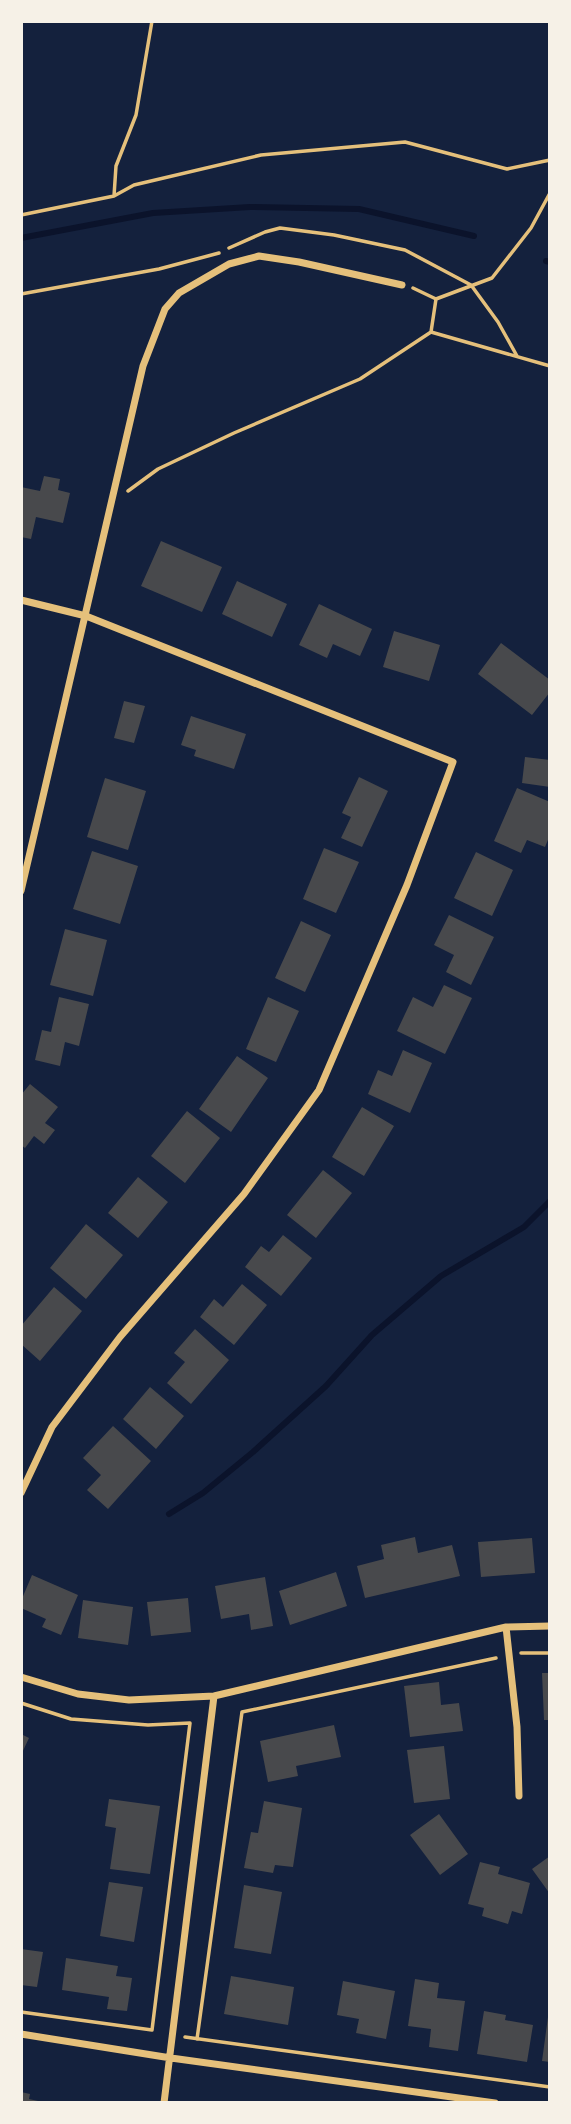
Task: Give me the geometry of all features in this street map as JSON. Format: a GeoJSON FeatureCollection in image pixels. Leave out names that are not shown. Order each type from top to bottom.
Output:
{"type":"FeatureCollection","features":[{"type":"Feature","properties":{"kind":"street"},"geometry":{"type":"LineString","coordinates":[[21,891],[143,366],[165,309],[179,293],[229,264],[259,256],[402,285]]}},
{"type":"Feature","properties":{"kind":"street"},"geometry":{"type":"LineString","coordinates":[[21,600],[86,616],[453,762],[407,885],[319,1090],[244,1194],[120,1337],[52,1427],[21,1493]]}},
{"type":"Feature","properties":{"kind":"street"},"geometry":{"type":"LineString","coordinates":[[21,1677],[78,1694],[129,1700],[214,1696],[506,1627],[550,1626]]}},
{"type":"Feature","properties":{"kind":"street"},"geometry":{"type":"LineString","coordinates":[[506,1627],[517,1727],[519,1796]]}},
{"type":"Feature","properties":{"kind":"street"},"geometry":{"type":"LineString","coordinates":[[164,2103],[214,1696]]}},
{"type":"Feature","properties":{"kind":"street"},"geometry":{"type":"LineString","coordinates":[[21,2034],[171,2058],[495,2103]]}},
{"type":"Feature","properties":{"kind":"path"},"geometry":{"type":"LineString","coordinates":[[114,196],[116,166],[136,115],[152,21]]}},
{"type":"Feature","properties":{"kind":"path"},"geometry":{"type":"LineString","coordinates":[[21,215],[114,196],[134,186],[261,155],[405,142],[507,169],[550,160]]}},
{"type":"Feature","properties":{"kind":"path"},"geometry":{"type":"LineString","coordinates":[[436,299],[492,278],[531,228],[550,193]]}},
{"type":"Feature","properties":{"kind":"path"},"geometry":{"type":"LineString","coordinates":[[402,285],[424,291],[436,299]]}},
{"type":"Feature","properties":{"kind":"path"},"geometry":{"type":"LineString","coordinates":[[471,285],[517,356]]}},
{"type":"Feature","properties":{"kind":"path"},"geometry":{"type":"LineString","coordinates":[[113,503],[158,469],[360,379],[431,332],[436,299]]}},
{"type":"Feature","properties":{"kind":"path"},"geometry":{"type":"LineString","coordinates":[[431,332],[550,366]]}},
{"type":"Feature","properties":{"kind":"path"},"geometry":{"type":"LineString","coordinates":[[550,1653],[523,1652],[243,1713],[197,2039],[550,2087]]}},
{"type":"Feature","properties":{"kind":"path"},"geometry":{"type":"LineString","coordinates":[[21,1703],[71,1719],[148,1725],[190,1723],[152,2030],[21,2012]]}},
{"type":"Feature","properties":{"kind":"building"},"geometry":{"type":"Polygon","coordinates":[[[44,476],[60,479],[58,490],[70,493],[63,523],[36,517],[31,539],[21,537],[21,487],[40,491],[44,476]]]}},
{"type":"Feature","properties":{"kind":"building"},"geometry":{"type":"Polygon","coordinates":[[[161,541],[222,567],[202,612],[141,586],[161,541]]]}},
{"type":"Feature","properties":{"kind":"building"},"geometry":{"type":"Polygon","coordinates":[[[237,581],[287,604],[272,637],[222,614],[237,581]]]}},
{"type":"Feature","properties":{"kind":"building"},"geometry":{"type":"Polygon","coordinates":[[[319,604],[372,629],[360,656],[333,644],[327,658],[299,645],[319,604]]]}},
{"type":"Feature","properties":{"kind":"building"},"geometry":{"type":"Polygon","coordinates":[[[394,631],[440,645],[429,681],[383,667],[394,631]]]}},
{"type":"Feature","properties":{"kind":"building"},"geometry":{"type":"Polygon","coordinates":[[[501,643],[550,680],[550,692],[532,715],[478,674],[501,643]]]}},
{"type":"Feature","properties":{"kind":"building"},"geometry":{"type":"Polygon","coordinates":[[[124,701],[145,706],[134,743],[114,738],[124,701]]]}},
{"type":"Feature","properties":{"kind":"building"},"geometry":{"type":"Polygon","coordinates":[[[191,716],[246,734],[234,769],[194,756],[196,750],[181,745],[191,716]]]}},
{"type":"Feature","properties":{"kind":"building"},"geometry":{"type":"Polygon","coordinates":[[[525,757],[550,760],[550,787],[522,783],[525,757]]]}},
{"type":"Feature","properties":{"kind":"building"},"geometry":{"type":"Polygon","coordinates":[[[359,777],[388,791],[362,847],[341,838],[351,817],[342,813],[359,777]]]}},
{"type":"Feature","properties":{"kind":"building"},"geometry":{"type":"Polygon","coordinates":[[[105,778],[146,791],[128,850],[87,837],[105,778]]]}},
{"type":"Feature","properties":{"kind":"building"},"geometry":{"type":"Polygon","coordinates":[[[517,788],[550,802],[550,835],[545,847],[527,840],[521,853],[494,841],[517,788]]]}},
{"type":"Feature","properties":{"kind":"building"},"geometry":{"type":"Polygon","coordinates":[[[324,848],[359,862],[336,913],[303,899],[324,848]]]}},
{"type":"Feature","properties":{"kind":"building"},"geometry":{"type":"Polygon","coordinates":[[[92,851],[138,866],[120,924],[73,909],[92,851]]]}},
{"type":"Feature","properties":{"kind":"building"},"geometry":{"type":"Polygon","coordinates":[[[476,852],[513,870],[492,916],[454,898],[476,852]]]}},
{"type":"Feature","properties":{"kind":"building"},"geometry":{"type":"Polygon","coordinates":[[[449,915],[494,937],[471,985],[446,972],[454,955],[434,945],[449,915]]]}},
{"type":"Feature","properties":{"kind":"building"},"geometry":{"type":"Polygon","coordinates":[[[301,921],[331,935],[305,992],[275,978],[301,921]]]}},
{"type":"Feature","properties":{"kind":"building"},"geometry":{"type":"Polygon","coordinates":[[[65,929],[107,940],[93,996],[50,985],[65,929]]]}},
{"type":"Feature","properties":{"kind":"building"},"geometry":{"type":"Polygon","coordinates":[[[444,985],[472,998],[445,1054],[397,1031],[413,997],[433,1007],[444,985]]]}},
{"type":"Feature","properties":{"kind":"building"},"geometry":{"type":"Polygon","coordinates":[[[59,997],[89,1004],[79,1046],[65,1042],[60,1066],[35,1060],[42,1030],[51,1032],[59,997]]]}},
{"type":"Feature","properties":{"kind":"building"},"geometry":{"type":"Polygon","coordinates":[[[268,997],[299,1011],[276,1062],[246,1049],[268,997]]]}},
{"type":"Feature","properties":{"kind":"building"},"geometry":{"type":"Polygon","coordinates":[[[403,1050],[432,1063],[410,1113],[368,1094],[378,1070],[392,1076],[403,1050]]]}},
{"type":"Feature","properties":{"kind":"building"},"geometry":{"type":"Polygon","coordinates":[[[237,1056],[268,1078],[231,1132],[199,1109],[237,1056]]]}},
{"type":"Feature","properties":{"kind":"building"},"geometry":{"type":"Polygon","coordinates":[[[30,1084],[58,1107],[45,1123],[55,1130],[44,1144],[34,1136],[25,1148],[21,1145],[21,1095],[30,1084]]]}},
{"type":"Feature","properties":{"kind":"building"},"geometry":{"type":"Polygon","coordinates":[[[362,1107],[394,1126],[364,1176],[332,1157],[362,1107]]]}},
{"type":"Feature","properties":{"kind":"building"},"geometry":{"type":"Polygon","coordinates":[[[187,1111],[220,1138],[185,1183],[151,1156],[187,1111]]]}},
{"type":"Feature","properties":{"kind":"building"},"geometry":{"type":"Polygon","coordinates":[[[323,1170],[352,1193],[316,1238],[287,1215],[323,1170]]]}},
{"type":"Feature","properties":{"kind":"building"},"geometry":{"type":"Polygon","coordinates":[[[138,1177],[168,1202],[138,1238],[108,1213],[138,1177]]]}},
{"type":"Feature","properties":{"kind":"building"},"geometry":{"type":"Polygon","coordinates":[[[86,1224],[123,1255],[86,1299],[50,1268],[86,1224]]]}},
{"type":"Feature","properties":{"kind":"building"},"geometry":{"type":"Polygon","coordinates":[[[283,1235],[312,1258],[281,1296],[245,1267],[261,1246],[269,1252],[283,1235]]]}},
{"type":"Feature","properties":{"kind":"building"},"geometry":{"type":"Polygon","coordinates":[[[242,1284],[267,1305],[234,1345],[200,1317],[214,1299],[223,1307],[242,1284]]]}},
{"type":"Feature","properties":{"kind":"building"},"geometry":{"type":"Polygon","coordinates":[[[54,1287],[82,1311],[40,1361],[21,1344],[21,1326],[54,1287]]]}},
{"type":"Feature","properties":{"kind":"building"},"geometry":{"type":"Polygon","coordinates":[[[195,1329],[229,1360],[191,1404],[167,1383],[185,1362],[174,1353],[195,1329]]]}},
{"type":"Feature","properties":{"kind":"building"},"geometry":{"type":"Polygon","coordinates":[[[150,1387],[184,1416],[156,1449],[123,1419],[150,1387]]]}},
{"type":"Feature","properties":{"kind":"building"},"geometry":{"type":"Polygon","coordinates":[[[113,1426],[151,1461],[108,1509],[87,1490],[101,1475],[83,1458],[113,1426]]]}},
{"type":"Feature","properties":{"kind":"building"},"geometry":{"type":"Polygon","coordinates":[[[415,1537],[418,1553],[452,1545],[460,1576],[365,1598],[357,1566],[384,1559],[381,1545],[415,1537]]]}},
{"type":"Feature","properties":{"kind":"building"},"geometry":{"type":"Polygon","coordinates":[[[532,1538],[535,1573],[481,1577],[478,1542],[532,1538]]]}},
{"type":"Feature","properties":{"kind":"building"},"geometry":{"type":"Polygon","coordinates":[[[336,1572],[347,1606],[290,1625],[279,1591],[336,1572]]]}},
{"type":"Feature","properties":{"kind":"building"},"geometry":{"type":"Polygon","coordinates":[[[32,1575],[78,1595],[61,1635],[42,1627],[46,1619],[21,1608],[21,1601],[32,1575]]]}},
{"type":"Feature","properties":{"kind":"building"},"geometry":{"type":"Polygon","coordinates":[[[265,1577],[273,1626],[251,1630],[249,1614],[221,1619],[215,1586],[265,1577]]]}},
{"type":"Feature","properties":{"kind":"building"},"geometry":{"type":"Polygon","coordinates":[[[188,1598],[191,1632],[151,1636],[147,1602],[188,1598]]]}},
{"type":"Feature","properties":{"kind":"building"},"geometry":{"type":"Polygon","coordinates":[[[83,1600],[133,1607],[128,1645],[78,1638],[83,1600]]]}},
{"type":"Feature","properties":{"kind":"building"},"geometry":{"type":"Polygon","coordinates":[[[542,1673],[550,1673],[550,1720],[544,1720],[542,1673]]]}},
{"type":"Feature","properties":{"kind":"building"},"geometry":{"type":"Polygon","coordinates":[[[439,1682],[441,1705],[459,1703],[463,1731],[410,1737],[404,1686],[439,1682]]]}},
{"type":"Feature","properties":{"kind":"building"},"geometry":{"type":"Polygon","coordinates":[[[334,1725],[341,1757],[296,1766],[298,1776],[268,1782],[260,1741],[334,1725]]]}},
{"type":"Feature","properties":{"kind":"building"},"geometry":{"type":"Polygon","coordinates":[[[21,1734],[29,1738],[21,1755],[21,1734]]]}},
{"type":"Feature","properties":{"kind":"building"},"geometry":{"type":"Polygon","coordinates":[[[444,1746],[450,1799],[414,1803],[407,1750],[444,1746]]]}},
{"type":"Feature","properties":{"kind":"building"},"geometry":{"type":"Polygon","coordinates":[[[109,1799],[160,1806],[150,1874],[110,1869],[116,1828],[105,1826],[109,1799]]]}},
{"type":"Feature","properties":{"kind":"building"},"geometry":{"type":"Polygon","coordinates":[[[264,1801],[302,1808],[293,1867],[275,1865],[273,1873],[244,1868],[251,1832],[258,1833],[264,1801]]]}},
{"type":"Feature","properties":{"kind":"building"},"geometry":{"type":"Polygon","coordinates":[[[439,1814],[468,1854],[440,1875],[410,1835],[439,1814]]]}},
{"type":"Feature","properties":{"kind":"building"},"geometry":{"type":"Polygon","coordinates":[[[550,1856],[550,1894],[532,1869],[550,1856]]]}},
{"type":"Feature","properties":{"kind":"building"},"geometry":{"type":"Polygon","coordinates":[[[480,1862],[500,1867],[498,1874],[530,1883],[522,1914],[512,1911],[508,1924],[482,1916],[484,1908],[468,1904],[480,1862]]]}},
{"type":"Feature","properties":{"kind":"building"},"geometry":{"type":"Polygon","coordinates":[[[109,1882],[143,1887],[134,1942],[100,1936],[109,1882]]]}},
{"type":"Feature","properties":{"kind":"building"},"geometry":{"type":"Polygon","coordinates":[[[244,1885],[282,1892],[271,1954],[234,1948],[244,1885]]]}},
{"type":"Feature","properties":{"kind":"building"},"geometry":{"type":"Polygon","coordinates":[[[21,1949],[43,1952],[37,1987],[21,1985],[21,1949]]]}},
{"type":"Feature","properties":{"kind":"building"},"geometry":{"type":"Polygon","coordinates":[[[66,1958],[118,1966],[116,1976],[132,1978],[127,2011],[107,2009],[109,1997],[62,1990],[66,1958]]]}},
{"type":"Feature","properties":{"kind":"building"},"geometry":{"type":"Polygon","coordinates":[[[231,1976],[294,1987],[288,2025],[224,2014],[231,1976]]]}},
{"type":"Feature","properties":{"kind":"building"},"geometry":{"type":"Polygon","coordinates":[[[415,1979],[439,1983],[437,1998],[465,2001],[458,2051],[429,2047],[431,2029],[408,2026],[415,1979]]]}},
{"type":"Feature","properties":{"kind":"building"},"geometry":{"type":"Polygon","coordinates":[[[343,1981],[395,1991],[386,2039],[356,2033],[359,2019],[337,2015],[343,1981]]]}},
{"type":"Feature","properties":{"kind":"building"},"geometry":{"type":"Polygon","coordinates":[[[484,2011],[506,2015],[505,2020],[533,2025],[527,2062],[477,2054],[484,2011]]]}},
{"type":"Feature","properties":{"kind":"building"},"geometry":{"type":"Polygon","coordinates":[[[550,2017],[550,2062],[542,2061],[550,2017]]]}},
{"type":"Feature","properties":{"kind":"building"},"geometry":{"type":"Polygon","coordinates":[[[21,2092],[30,2094],[29,2099],[47,2103],[21,2103],[21,2092]]]}},
{"type":"Feature","properties":{"kind":"waterway"},"geometry":{"type":"LineString","coordinates":[[21,238],[153,213],[250,207],[359,209],[474,236]]}},
{"type":"Feature","properties":{"kind":"waterway"},"geometry":{"type":"LineString","coordinates":[[546,261],[550,262]]}},
{"type":"Feature","properties":{"kind":"waterway"},"geometry":{"type":"LineString","coordinates":[[169,1514],[203,1493],[253,1452],[326,1386],[372,1335],[441,1276],[524,1227],[550,1201]]}}]}
